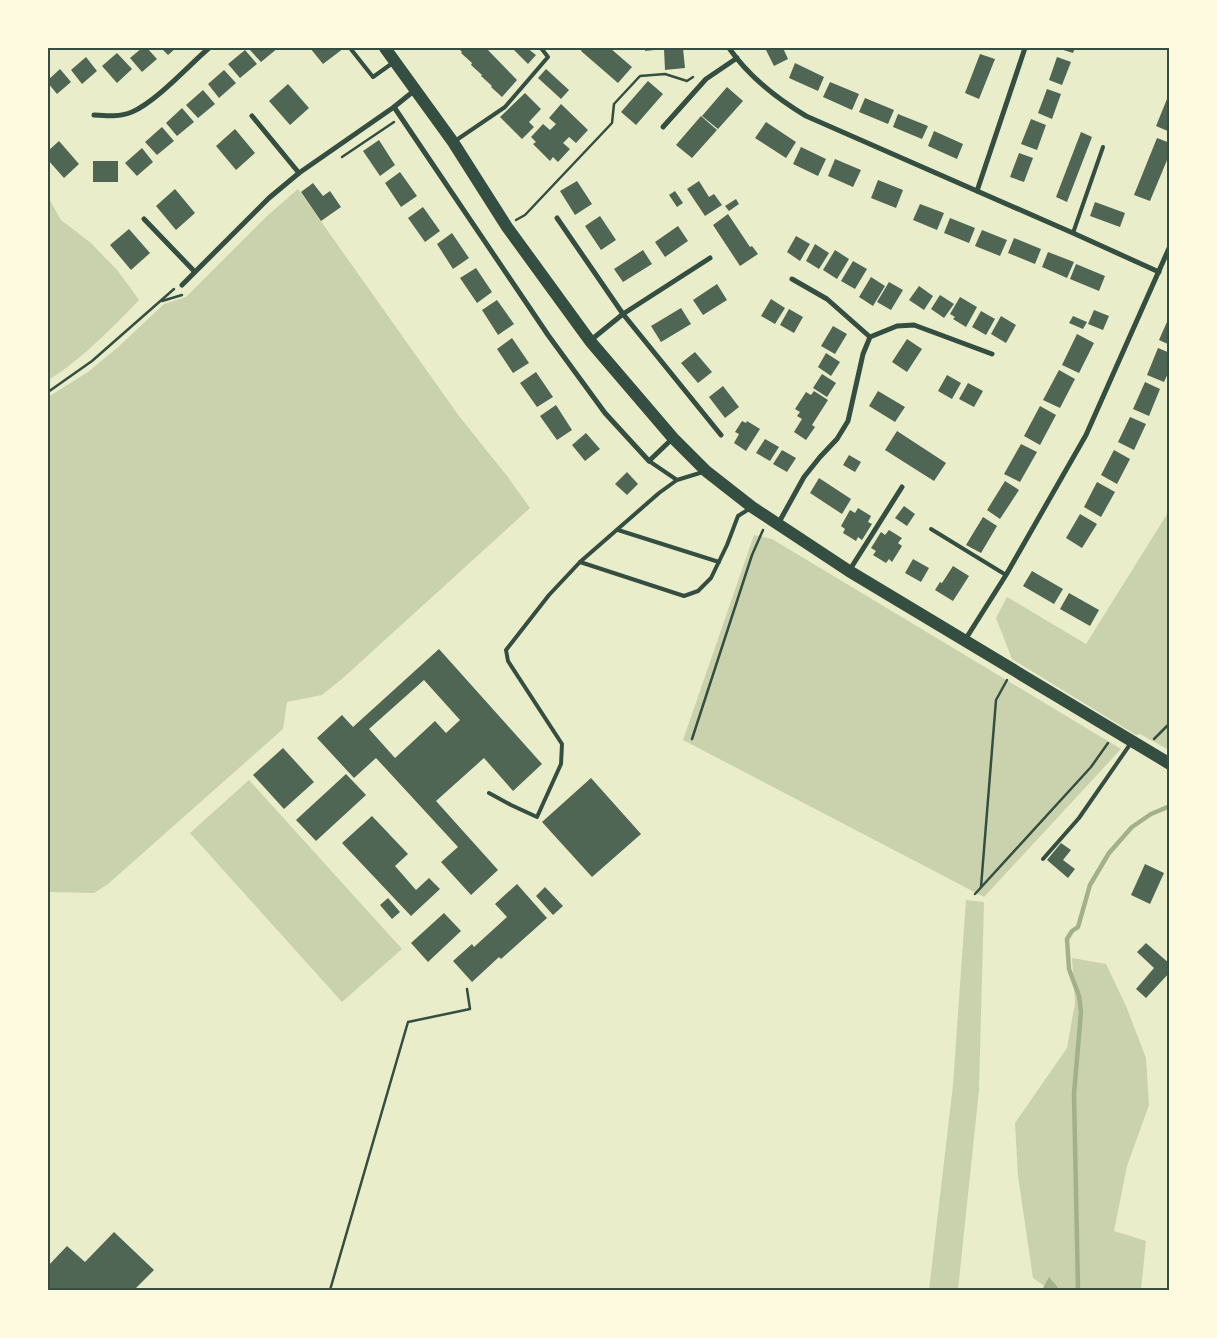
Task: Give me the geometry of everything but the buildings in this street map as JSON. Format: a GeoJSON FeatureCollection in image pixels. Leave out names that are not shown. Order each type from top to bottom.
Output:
{"type":"FeatureCollection","features":[{"type":"Feature","properties":{"kind":"main road"},"geometry":{"type":"LineString","coordinates":[[385,48],[453,142],[507,227],[590,341],[673,438],[706,471],[752,507],[849,571],[1170,764]]}},
{"type":"Feature","properties":{"kind":"street"},"geometry":{"type":"LineString","coordinates":[[94,115],[115,116],[133,112],[157,95],[209,48]]}},
{"type":"Feature","properties":{"kind":"street"},"geometry":{"type":"LineString","coordinates":[[729,48],[767,89],[806,116],[1073,232],[1159,272]]}},
{"type":"Feature","properties":{"kind":"street"},"geometry":{"type":"LineString","coordinates":[[977,191],[1025,48]]}},
{"type":"Feature","properties":{"kind":"street"},"geometry":{"type":"LineString","coordinates":[[663,127],[706,79],[737,58]]}},
{"type":"Feature","properties":{"kind":"street"},"geometry":{"type":"LineString","coordinates":[[182,285],[269,198],[299,173],[394,107],[416,89]]}},
{"type":"Feature","properties":{"kind":"street"},"geometry":{"type":"LineString","coordinates":[[394,107],[548,335],[605,413],[649,461],[673,438]]}},
{"type":"Feature","properties":{"kind":"street"},"geometry":{"type":"LineString","coordinates":[[252,116],[299,173]]}},
{"type":"Feature","properties":{"kind":"street"},"geometry":{"type":"LineString","coordinates":[[557,218],[623,314],[721,435]]}},
{"type":"Feature","properties":{"kind":"street"},"geometry":{"type":"LineString","coordinates":[[144,219],[194,271]]}},
{"type":"Feature","properties":{"kind":"street"},"geometry":{"type":"LineString","coordinates":[[964,641],[1006,575],[1086,435],[1170,246]]}},
{"type":"Feature","properties":{"kind":"street"},"geometry":{"type":"LineString","coordinates":[[590,341],[623,314],[710,258]]}},
{"type":"Feature","properties":{"kind":"street"},"geometry":{"type":"LineString","coordinates":[[792,279],[827,299],[870,337]]}},
{"type":"Feature","properties":{"kind":"street"},"geometry":{"type":"LineString","coordinates":[[773,521],[804,477],[837,439],[848,421],[863,354],[870,337],[897,326],[914,325],[992,354]]}},
{"type":"Feature","properties":{"kind":"street"},"geometry":{"type":"LineString","coordinates":[[849,571],[902,487]]}},
{"type":"Feature","properties":{"kind":"lane"},"geometry":{"type":"LineString","coordinates":[[350,48],[373,77],[396,61]]}},
{"type":"Feature","properties":{"kind":"lane"},"geometry":{"type":"LineString","coordinates":[[453,142],[505,107],[548,57],[541,48]]}},
{"type":"Feature","properties":{"kind":"lane"},"geometry":{"type":"LineString","coordinates":[[1073,232],[1103,147]]}},
{"type":"Feature","properties":{"kind":"lane"},"geometry":{"type":"LineString","coordinates":[[649,461],[677,480]]}},
{"type":"Feature","properties":{"kind":"lane"},"geometry":{"type":"LineString","coordinates":[[488,793],[537,818],[561,764],[562,744],[508,661],[506,650],[549,595],[580,562],[659,493],[677,480],[706,471]]}},
{"type":"Feature","properties":{"kind":"lane"},"geometry":{"type":"LineString","coordinates":[[580,562],[684,596],[698,591],[711,578],[738,516],[752,507]]}},
{"type":"Feature","properties":{"kind":"lane"},"geometry":{"type":"LineString","coordinates":[[930,529],[1006,575]]}},
{"type":"Feature","properties":{"kind":"lane"},"geometry":{"type":"LineString","coordinates":[[618,530],[719,562]]}},
{"type":"Feature","properties":{"kind":"lane"},"geometry":{"type":"LineString","coordinates":[[1043,859],[1079,818],[1132,741]]}},
{"type":"Feature","properties":{"kind":"path"},"geometry":{"type":"LineString","coordinates":[[511,213],[516,220],[525,215],[612,123],[614,104],[640,76],[665,74],[687,81],[694,76]]}},
{"type":"Feature","properties":{"kind":"path"},"geometry":{"type":"LineString","coordinates":[[337,160],[402,117]]}},
{"type":"Feature","properties":{"kind":"path"},"geometry":{"type":"LineString","coordinates":[[48,392],[92,361],[177,286],[182,285]]}},
{"type":"Feature","properties":{"kind":"path"},"geometry":{"type":"LineString","coordinates":[[162,300],[186,294]]}},
{"type":"Feature","properties":{"kind":"path"},"geometry":{"type":"LineString","coordinates":[[692,739],[752,555],[773,521]]}},
{"type":"Feature","properties":{"kind":"path"},"geometry":{"type":"LineString","coordinates":[[981,887],[996,700],[1012,670]]}},
{"type":"Feature","properties":{"kind":"path"},"geometry":{"type":"LineString","coordinates":[[1144,749],[1170,723]]}},
{"type":"Feature","properties":{"kind":"path"},"geometry":{"type":"LineString","coordinates":[[975,894],[1091,767],[1116,731]]}},
{"type":"Feature","properties":{"kind":"path"},"geometry":{"type":"LineString","coordinates":[[330,1290],[408,1022],[470,1009],[467,988]]}},
{"type":"Feature","properties":{"kind":"shaded area"},"geometry":{"type":"Polygon","coordinates":[[[298,189],[459,416],[530,508],[322,695],[287,702],[283,729],[108,884],[94,893],[48,892],[48,397],[88,372],[164,304],[186,297],[268,215],[298,189]]]}},
{"type":"Feature","properties":{"kind":"shaded area"},"geometry":{"type":"Polygon","coordinates":[[[48,197],[61,220],[91,243],[118,271],[139,300],[84,354],[48,380],[48,197]]]}},
{"type":"Feature","properties":{"kind":"shaded area"},"geometry":{"type":"Polygon","coordinates":[[[1169,511],[1169,750],[1140,734],[1136,735],[1012,659],[996,618],[1007,597],[1086,644],[1169,511]]]}},
{"type":"Feature","properties":{"kind":"shaded area"},"geometry":{"type":"Polygon","coordinates":[[[754,535],[772,539],[1121,749],[984,897],[683,740],[754,535]]]}},
{"type":"Feature","properties":{"kind":"shaded area"},"geometry":{"type":"Polygon","coordinates":[[[249,780],[402,949],[342,1002],[190,833],[249,780]]]}},
{"type":"Feature","properties":{"kind":"shaded area"},"geometry":{"type":"Polygon","coordinates":[[[966,900],[984,902],[979,1090],[958,1290],[929,1290],[953,1085],[966,900]]]}},
{"type":"Feature","properties":{"kind":"shaded area"},"geometry":{"type":"Polygon","coordinates":[[[1072,958],[1106,964],[1126,1006],[1146,1058],[1149,1105],[1127,1166],[1114,1231],[1146,1241],[1141,1290],[1050,1290],[1033,1278],[1018,1176],[1015,1123],[1067,1048],[1075,1003],[1072,958]]]}},
{"type":"Feature","properties":{"kind":"shaded area"},"geometry":{"type":"Polygon","coordinates":[[[1049,1277],[1059,1289],[1059,1290],[1042,1290],[1049,1277]]]}},
{"type":"Feature","properties":{"kind":"waterway"},"geometry":{"type":"LineString","coordinates":[[1078,1290],[1074,1094],[1081,1012],[1079,996],[1069,969],[1067,939],[1072,931],[1078,927],[1090,885],[1109,853],[1132,827],[1151,814],[1170,806]]}}]}
